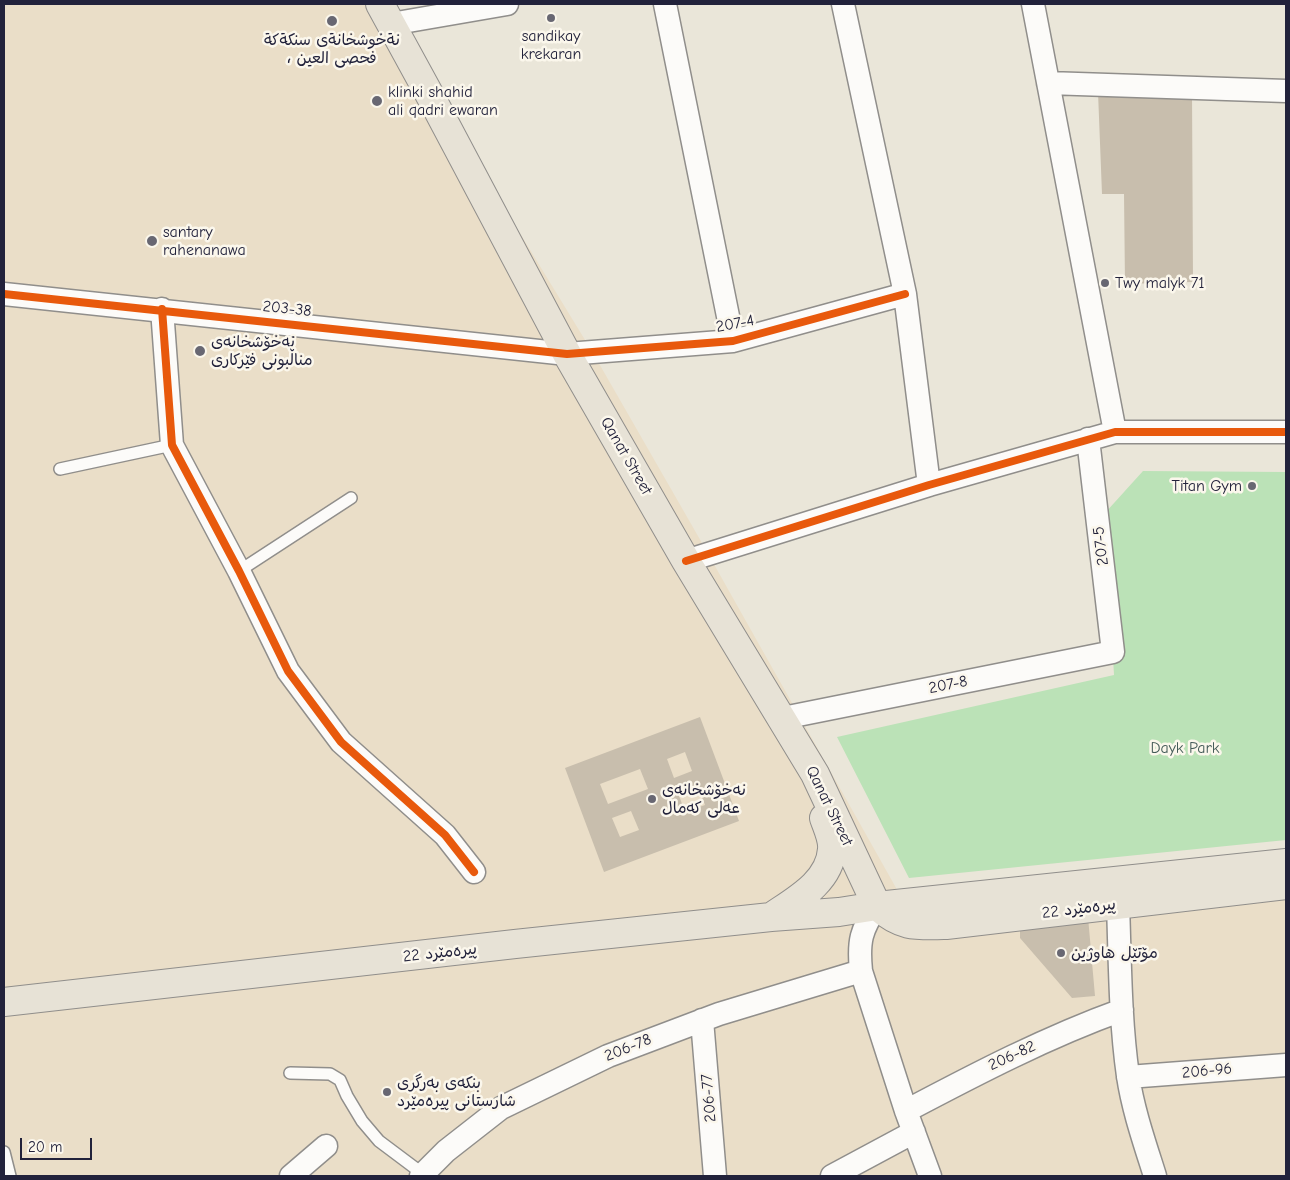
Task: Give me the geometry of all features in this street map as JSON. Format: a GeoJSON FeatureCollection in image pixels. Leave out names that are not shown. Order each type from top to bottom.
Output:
{"type":"FeatureCollection","features":[{"type":"Feature","properties":{"kind":"main road","name":"Qanat Street"},"geometry":{"type":"LineString","coordinates":[[386,14],[567,354],[686,561],[783,718],[815,774],[876,906]]}},
{"type":"Feature","properties":{"kind":"main road"},"geometry":{"type":"LineString","coordinates":[[771,917],[813,886],[822,876],[830,862],[833,847],[813,785],[815,774]]}},
{"type":"Feature","properties":{"kind":"main road","name":"22 پیرەمێرد"},"geometry":{"type":"LineString","coordinates":[[4,1002],[771,917],[839,912],[876,906],[1286,863]]}},
{"type":"Feature","properties":{"kind":"main road","name":"22 پیرەمێرد"},"geometry":{"type":"LineString","coordinates":[[876,906],[890,917],[903,923],[924,926],[969,923],[1286,885]]}},
{"type":"Feature","properties":{"kind":"street"},"geometry":{"type":"LineString","coordinates":[[386,14],[507,4]]}},
{"type":"Feature","properties":{"kind":"street"},"geometry":{"type":"LineString","coordinates":[[665,4],[733,341]]}},
{"type":"Feature","properties":{"kind":"street"},"geometry":{"type":"LineString","coordinates":[[843,4],[904,294],[928,485]]}},
{"type":"Feature","properties":{"kind":"street"},"geometry":{"type":"LineString","coordinates":[[1033,4],[1114,432]]}},
{"type":"Feature","properties":{"kind":"street"},"geometry":{"type":"LineString","coordinates":[[1048,83],[1286,91]]}},
{"type":"Feature","properties":{"kind":"street","name":"203-38"},"geometry":{"type":"LineString","coordinates":[[4,294],[567,354]]}},
{"type":"Feature","properties":{"kind":"street","name":"207-4"},"geometry":{"type":"LineString","coordinates":[[567,354],[733,341],[904,294]]}},
{"type":"Feature","properties":{"kind":"street"},"geometry":{"type":"LineString","coordinates":[[162,310],[172,445],[239,571],[288,671],[341,742],[445,835],[474,872]]}},
{"type":"Feature","properties":{"kind":"street"},"geometry":{"type":"LineString","coordinates":[[686,561],[928,485],[1114,432],[1286,432]]}},
{"type":"Feature","properties":{"kind":"street","name":"207-5"},"geometry":{"type":"LineString","coordinates":[[1088,439],[1113,652]]}},
{"type":"Feature","properties":{"kind":"street","name":"207-8"},"geometry":{"type":"LineString","coordinates":[[783,718],[1113,652]]}},
{"type":"Feature","properties":{"kind":"street"},"geometry":{"type":"LineString","coordinates":[[1118,904],[1122,1010],[1128,1077],[1155,1176]]}},
{"type":"Feature","properties":{"kind":"street"},"geometry":{"type":"LineString","coordinates":[[876,906],[862,934],[859,951],[861,971],[906,1111],[930,1176]]}},
{"type":"Feature","properties":{"kind":"street","name":"206-78"},"geometry":{"type":"LineString","coordinates":[[422,1175],[446,1151],[501,1108],[608,1056],[702,1020],[861,971]]}},
{"type":"Feature","properties":{"kind":"street","name":"206-82"},"geometry":{"type":"LineString","coordinates":[[906,1111],[1002,1061],[1080,1025],[1122,1010]]}},
{"type":"Feature","properties":{"kind":"street","name":"206-77"},"geometry":{"type":"LineString","coordinates":[[702,1020],[715,1176]]}},
{"type":"Feature","properties":{"kind":"street","name":"206-96"},"geometry":{"type":"LineString","coordinates":[[1128,1077],[1286,1064]]}},
{"type":"Feature","properties":{"kind":"street"},"geometry":{"type":"LineString","coordinates":[[832,1176],[914,1132]]}},
{"type":"Feature","properties":{"kind":"street"},"geometry":{"type":"LineString","coordinates":[[291,1176],[326,1146]]}},
{"type":"Feature","properties":{"kind":"lane"},"geometry":{"type":"LineString","coordinates":[[60,469],[172,445]]}},
{"type":"Feature","properties":{"kind":"lane"},"geometry":{"type":"LineString","coordinates":[[239,571],[351,498]]}},
{"type":"Feature","properties":{"kind":"lane"},"geometry":{"type":"LineString","coordinates":[[290,1073],[330,1074],[340,1080],[347,1096],[362,1120],[379,1142],[422,1175]]}},
{"type":"Feature","properties":{"kind":"lane"},"geometry":{"type":"LineString","coordinates":[[4,1152],[10,1176]]}},
{"type":"Feature","properties":{"kind":"shaded area"},"geometry":{"type":"Polygon","coordinates":[[[4,4],[380,4],[593,353],[913,918],[1286,884],[1286,1176],[4,1176],[4,4]]]}},
{"type":"Feature","properties":{"kind":"green space","name":"Dayk Park"},"geometry":{"type":"Polygon","coordinates":[[[1143,471],[1286,472],[1286,840],[909,878],[837,737],[1114,675],[1105,513],[1143,471]]]}},
{"type":"Feature","properties":{"kind":"building"},"geometry":{"type":"Polygon","coordinates":[[[1192,91],[1193,282],[1125,284],[1124,194],[1102,194],[1098,92],[1192,91]]]}},
{"type":"Feature","properties":{"kind":"building","name":"نەخۆشخانەی عەلی کەمال"},"geometry":{"type":"Polygon","coordinates":[[[700,717],[739,821],[604,872],[565,768],[700,717]],[[685,752],[667,759],[674,778],[692,771],[685,752]],[[640,769],[600,784],[608,804],[648,789],[640,769]],[[698,786],[678,793],[685,812],[705,805],[698,786]],[[631,811],[612,818],[620,837],[639,830],[631,811]]]}},
{"type":"Feature","properties":{"kind":"building","name":"مۆتێل هاوژین"},"geometry":{"type":"Polygon","coordinates":[[[1088,917],[1095,996],[1072,998],[1020,938],[1020,925],[1088,917]]]}},
{"type":"Feature","properties":{"kind":"cycle path"},"geometry":{"type":"LineString","coordinates":[[4,294],[567,354],[733,341],[905,294]]}},
{"type":"Feature","properties":{"kind":"cycle path"},"geometry":{"type":"LineString","coordinates":[[162,309],[172,445],[239,571],[288,671],[341,742],[445,835],[474,872]]}},
{"type":"Feature","properties":{"kind":"cycle path"},"geometry":{"type":"LineString","coordinates":[[686,561],[929,485],[1115,432],[1286,432]]}},
{"type":"Feature","properties":{"kind":"place","name":"sandikay krekaran"},"geometry":{"type":"Point","coordinates":[551,18]}},
{"type":"Feature","properties":{"kind":"place","name":"نةخوشخانةى سنكةكة ، فحصى العين"},"geometry":{"type":"Point","coordinates":[332,21]}},
{"type":"Feature","properties":{"kind":"place","name":"klinki shahid ali qadri ewaran"},"geometry":{"type":"Point","coordinates":[377,101]}},
{"type":"Feature","properties":{"kind":"place","name":"santary rahenanawa"},"geometry":{"type":"Point","coordinates":[152,241]}},
{"type":"Feature","properties":{"kind":"place","name":"Twy malyk 71"},"geometry":{"type":"Point","coordinates":[1105,283]}},
{"type":"Feature","properties":{"kind":"place","name":"نەخۆشخانەی مناڵبونی فێرکاری"},"geometry":{"type":"Point","coordinates":[200,351]}},
{"type":"Feature","properties":{"kind":"place","name":"Titan Gym"},"geometry":{"type":"Point","coordinates":[1252,486]}},
{"type":"Feature","properties":{"kind":"place","name":"نەخۆشخانەی عەلی کەمال"},"geometry":{"type":"Point","coordinates":[652,799]}},
{"type":"Feature","properties":{"kind":"place","name":"مۆتێل هاوژین"},"geometry":{"type":"Point","coordinates":[1061,953]}},
{"type":"Feature","properties":{"kind":"place","name":"بنکەی بەرگری شارستانی پیرەمێرد"},"geometry":{"type":"Point","coordinates":[387,1092]}}]}
